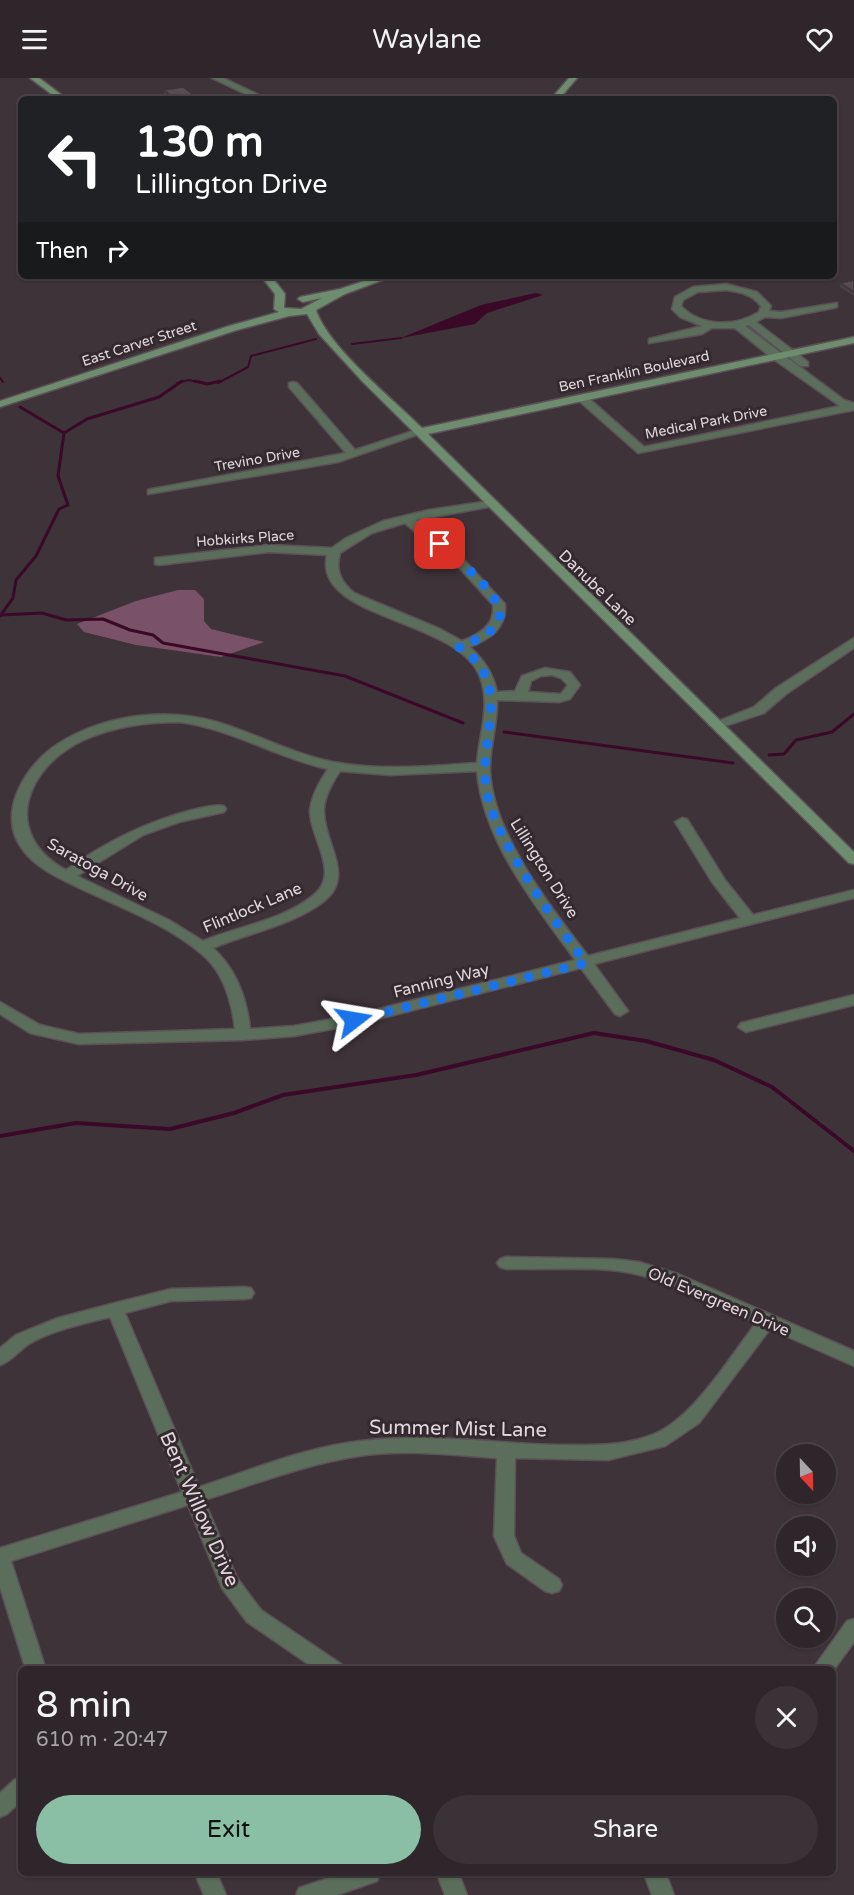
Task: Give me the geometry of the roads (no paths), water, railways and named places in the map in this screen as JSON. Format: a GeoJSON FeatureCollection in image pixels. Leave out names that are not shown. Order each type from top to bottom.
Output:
{"type":"FeatureCollection","features":[{"type":"Feature","properties":{"kind":"street"},"geometry":{"type":"LineString","coordinates":[[34,78],[59,96]]}},
{"type":"Feature","properties":{"kind":"street"},"geometry":{"type":"LineString","coordinates":[[216,78],[255,96]]}},
{"type":"Feature","properties":{"kind":"street"},"geometry":{"type":"LineString","coordinates":[[558,96],[573,78]]}},
{"type":"Feature","properties":{"kind":"street"},"geometry":{"type":"LineString","coordinates":[[269,279],[280,294],[279,305]]}},
{"type":"Feature","properties":{"kind":"street"},"geometry":{"type":"LineString","coordinates":[[270,279],[300,299],[310,302],[312,308],[342,291]]}},
{"type":"Feature","properties":{"kind":"street"},"geometry":{"type":"LineString","coordinates":[[300,299],[342,291],[379,279]]}},
{"type":"Feature","properties":{"kind":"street"},"geometry":{"type":"LineString","coordinates":[[736,288],[764,301],[766,310],[749,322],[711,324],[692,319],[679,312],[676,303],[678,299],[696,289],[736,288]]}},
{"type":"Feature","properties":{"kind":"street","name":"East Carver Street"},"geometry":{"type":"LineString","coordinates":[[0,394],[228,326],[300,299]]}},
{"type":"Feature","properties":{"kind":"street","name":"Danube Lane"},"geometry":{"type":"LineString","coordinates":[[279,305],[323,334]]}},
{"type":"Feature","properties":{"kind":"street"},"geometry":{"type":"LineString","coordinates":[[763,314],[782,315],[833,305]]}},
{"type":"Feature","properties":{"kind":"street","name":"East Carver Street"},"geometry":{"type":"LineString","coordinates":[[0,404],[228,329],[312,308]]}},
{"type":"Feature","properties":{"kind":"street","name":"Danube Lane"},"geometry":{"type":"LineString","coordinates":[[312,308],[312,318],[323,334],[490,504],[854,860]]}},
{"type":"Feature","properties":{"kind":"street"},"geometry":{"type":"LineString","coordinates":[[749,322],[840,402],[854,406]]}},
{"type":"Feature","properties":{"kind":"street"},"geometry":{"type":"LineString","coordinates":[[653,341],[702,331],[711,324]]}},
{"type":"Feature","properties":{"kind":"street"},"geometry":{"type":"LineString","coordinates":[[737,324],[776,356]]}},
{"type":"Feature","properties":{"kind":"street","name":"Ben Franklin Boulevard"},"geometry":{"type":"LineString","coordinates":[[586,401],[776,356],[792,359],[854,340]]}},
{"type":"Feature","properties":{"kind":"street","name":"Ben Franklin Boulevard"},"geometry":{"type":"LineString","coordinates":[[423,435],[854,348]]}},
{"type":"Feature","properties":{"kind":"street"},"geometry":{"type":"LineString","coordinates":[[293,385],[353,454]]}},
{"type":"Feature","properties":{"kind":"street","name":"Medical Park Drive"},"geometry":{"type":"LineString","coordinates":[[586,401],[642,451],[854,406]]}},
{"type":"Feature","properties":{"kind":"street","name":"Trevino Drive"},"geometry":{"type":"LineString","coordinates":[[152,492],[307,465],[423,435]]}},
{"type":"Feature","properties":{"kind":"street"},"geometry":{"type":"LineString","coordinates":[[334,552],[360,534],[409,520],[490,504]]}},
{"type":"Feature","properties":{"kind":"street"},"geometry":{"type":"LineString","coordinates":[[409,520],[425,535],[448,550],[500,604],[501,613],[498,623],[479,638],[459,647]]}},
{"type":"Feature","properties":{"kind":"street","name":"Hobkirks Place"},"geometry":{"type":"LineString","coordinates":[[159,561],[265,550],[300,549],[334,552]]}},
{"type":"Feature","properties":{"kind":"street","name":"Lillington Drive"},"geometry":{"type":"LineString","coordinates":[[334,552],[331,570],[341,588],[350,596],[459,647],[477,660],[483,669],[490,685],[491,701],[483,766],[488,801],[500,833],[620,1011]]}},
{"type":"Feature","properties":{"kind":"street"},"geometry":{"type":"LineString","coordinates":[[716,725],[759,710],[781,691],[854,642]]}},
{"type":"Feature","properties":{"kind":"street"},"geometry":{"type":"LineString","coordinates":[[491,701],[523,694]]}},
{"type":"Feature","properties":{"kind":"street","name":"Saratoga Drive"},"geometry":{"type":"LineString","coordinates":[[243,1035],[236,996],[218,963],[201,948],[68,876],[29,849],[18,827],[19,807],[26,788],[40,764],[70,742],[91,733],[135,721],[195,721],[211,724],[310,761],[336,767],[391,771],[483,766]]}},
{"type":"Feature","properties":{"kind":"street","name":"Flintlock Lane"},"geometry":{"type":"LineString","coordinates":[[201,948],[298,909],[321,896],[326,890],[332,858],[317,814],[322,792],[336,767]]}},
{"type":"Feature","properties":{"kind":"street"},"geometry":{"type":"LineString","coordinates":[[68,876],[128,835],[167,820],[219,809]]}},
{"type":"Feature","properties":{"kind":"street"},"geometry":{"type":"LineString","coordinates":[[682,822],[719,882],[750,921]]}},
{"type":"Feature","properties":{"kind":"street","name":"Fanning Way"},"geometry":{"type":"LineString","coordinates":[[0,1007],[35,1029],[79,1039],[243,1035],[294,1031],[354,1020],[854,894]]}},
{"type":"Feature","properties":{"kind":"street"},"geometry":{"type":"LineString","coordinates":[[746,1027],[852,1003]]}},
{"type":"Feature","properties":{"kind":"street","name":"Old Evergreen Drive"},"geometry":{"type":"LineString","coordinates":[[506,1263],[601,1264],[639,1268],[672,1278],[854,1359]]}},
{"type":"Feature","properties":{"kind":"street"},"geometry":{"type":"LineString","coordinates":[[0,1358],[22,1340],[64,1323],[115,1309],[171,1295],[245,1293]]}},
{"type":"Feature","properties":{"kind":"street","name":"Bent Willow Drive"},"geometry":{"type":"LineString","coordinates":[[115,1309],[230,1582],[254,1616],[328,1666]]}},
{"type":"Feature","properties":{"kind":"street","name":"Summer Mist Lane"},"geometry":{"type":"LineString","coordinates":[[0,1556],[316,1457],[361,1448],[426,1446],[506,1451],[608,1453],[658,1441],[693,1418],[767,1321]]}},
{"type":"Feature","properties":{"kind":"street"},"geometry":{"type":"LineString","coordinates":[[506,1451],[504,1536],[514,1558],[552,1585]]}},
{"type":"Feature","properties":{"kind":"street"},"geometry":{"type":"LineString","coordinates":[[0,1556],[35,1666]]}},
{"type":"Feature","properties":{"kind":"street"},"geometry":{"type":"LineString","coordinates":[[825,1666],[854,1627]]}},
{"type":"Feature","properties":{"kind":"street"},"geometry":{"type":"LineString","coordinates":[[0,1808],[18,1790]]}},
{"type":"Feature","properties":{"kind":"street"},"geometry":{"type":"LineString","coordinates":[[207,1876],[215,1895]]}},
{"type":"Feature","properties":{"kind":"street"},"geometry":{"type":"LineString","coordinates":[[307,1895],[363,1876]]}},
{"type":"Feature","properties":{"kind":"street"},"geometry":{"type":"LineString","coordinates":[[449,1876],[456,1895]]}},
{"type":"Feature","properties":{"kind":"street"},"geometry":{"type":"LineString","coordinates":[[656,1876],[663,1895]]}},
{"type":"Feature","properties":{"kind":"waterway"},"geometry":{"type":"LineString","coordinates":[[352,344],[401,338]]}},
{"type":"Feature","properties":{"kind":"waterway"},"geometry":{"type":"LineString","coordinates":[[218,383],[248,367],[251,356],[316,339]]}},
{"type":"Feature","properties":{"kind":"waterway"},"geometry":{"type":"LineString","coordinates":[[0,378],[3,382]]}},
{"type":"Feature","properties":{"kind":"waterway"},"geometry":{"type":"LineString","coordinates":[[180,382],[189,380],[202,383]]}},
{"type":"Feature","properties":{"kind":"waterway"},"geometry":{"type":"LineString","coordinates":[[195,381],[207,384],[221,381]]}},
{"type":"Feature","properties":{"kind":"waterway"},"geometry":{"type":"LineString","coordinates":[[64,433],[87,419],[159,397],[180,382]]}},
{"type":"Feature","properties":{"kind":"waterway"},"geometry":{"type":"LineString","coordinates":[[20,407],[64,433]]}},
{"type":"Feature","properties":{"kind":"waterway"},"geometry":{"type":"LineString","coordinates":[[0,616],[13,598],[16,580],[36,556],[59,509],[68,505],[58,476],[64,433]]}},
{"type":"Feature","properties":{"kind":"waterway"},"geometry":{"type":"LineString","coordinates":[[1,615],[42,613],[66,620],[103,619],[130,630],[153,635],[163,643],[345,676],[463,723]]}},
{"type":"Feature","properties":{"kind":"waterway"},"geometry":{"type":"LineString","coordinates":[[769,755],[784,754],[796,740],[832,732],[854,714]]}},
{"type":"Feature","properties":{"kind":"waterway"},"geometry":{"type":"LineString","coordinates":[[504,732],[733,763]]}},
{"type":"Feature","properties":{"kind":"waterway"},"geometry":{"type":"LineString","coordinates":[[0,1136],[76,1123],[170,1129],[234,1113],[283,1095],[416,1075],[594,1033],[646,1041],[714,1060],[772,1087],[854,1151]]}}]}
